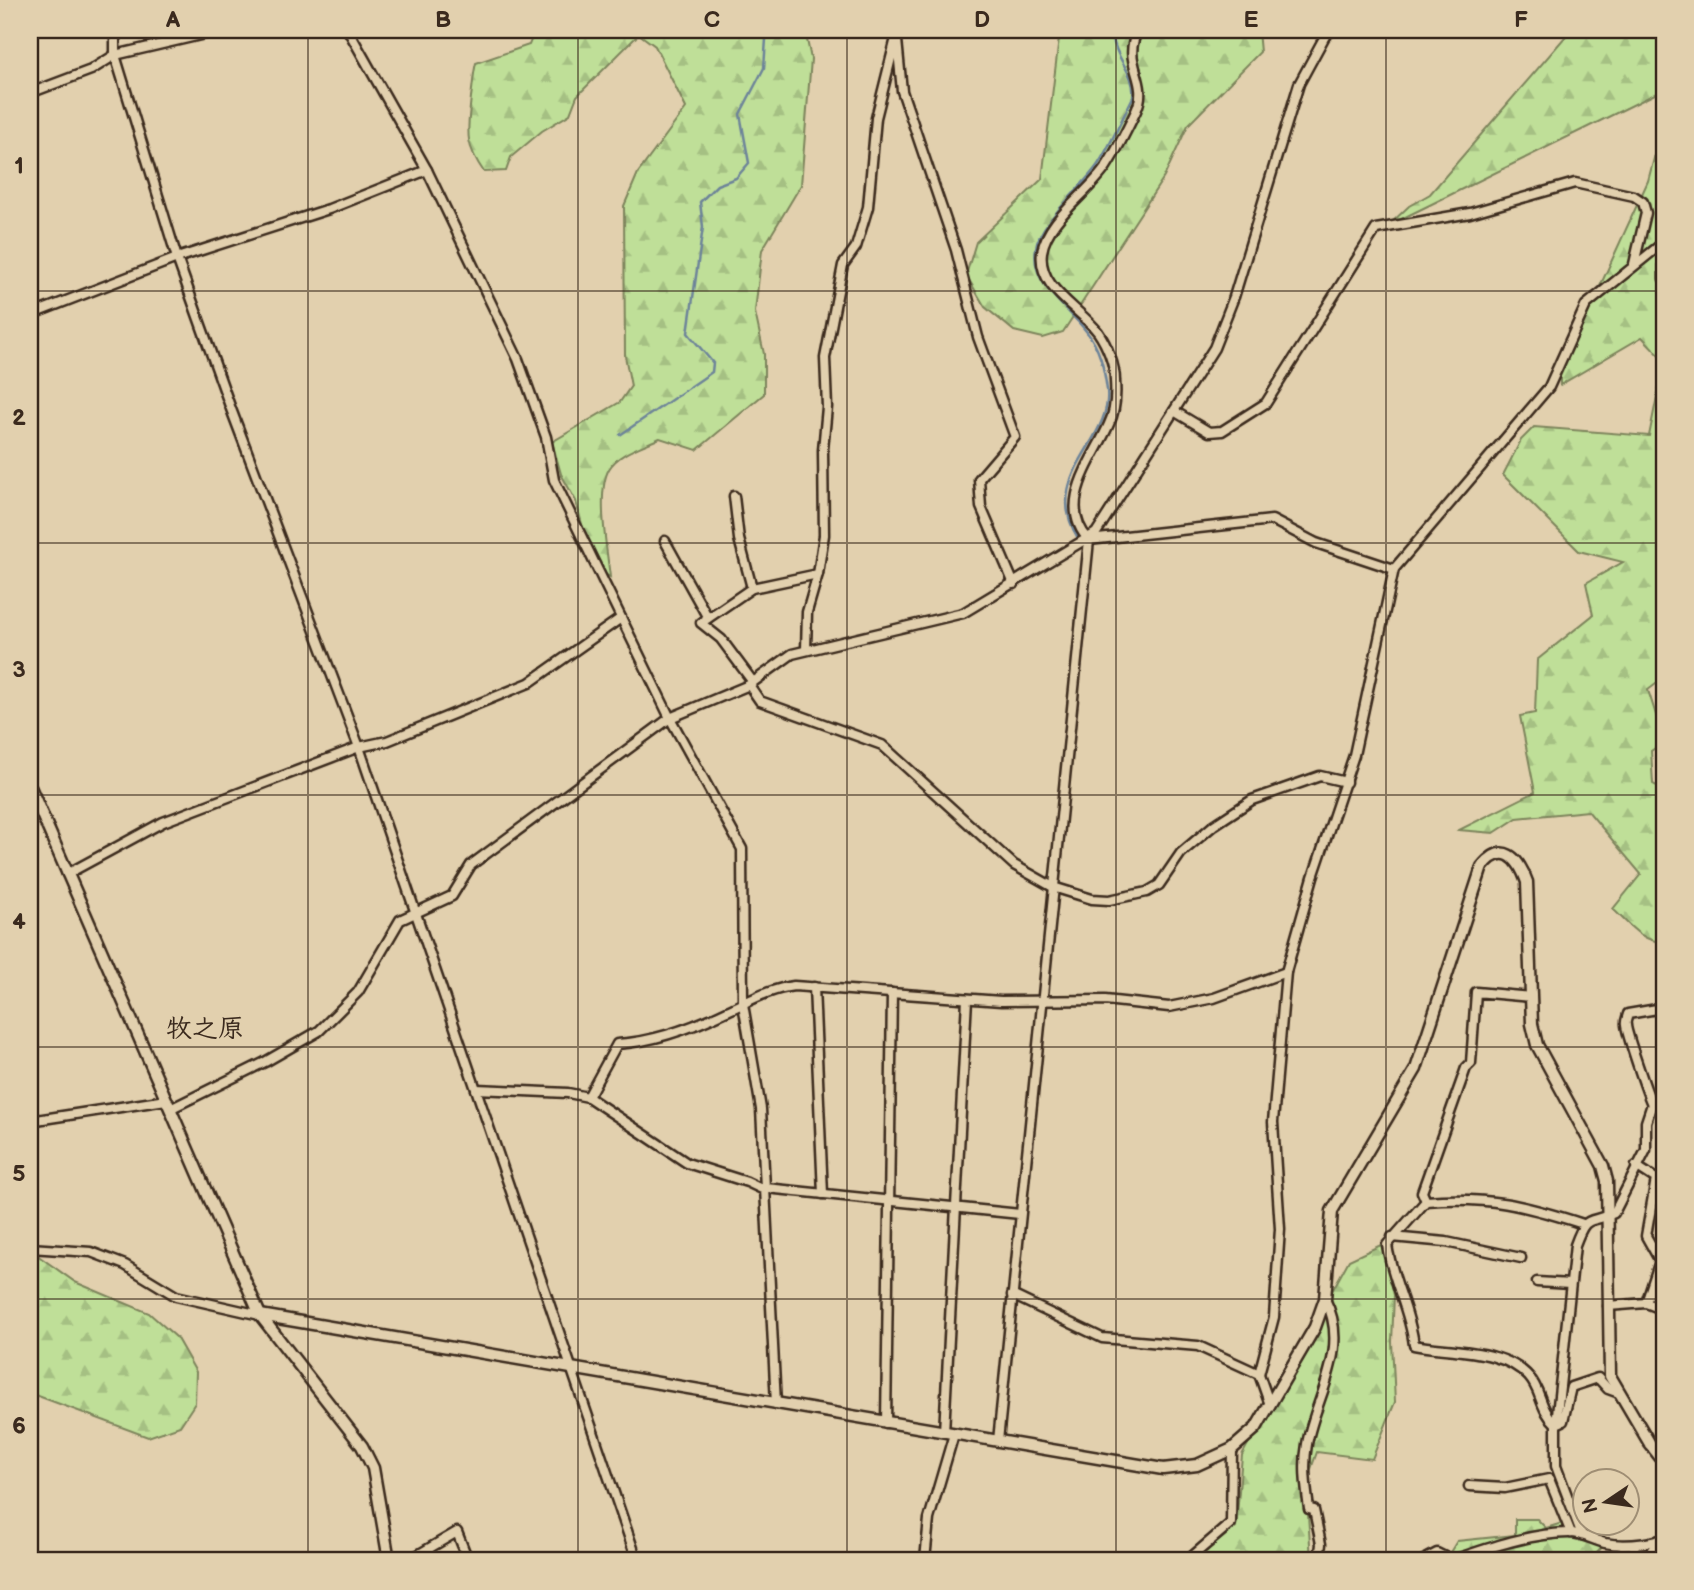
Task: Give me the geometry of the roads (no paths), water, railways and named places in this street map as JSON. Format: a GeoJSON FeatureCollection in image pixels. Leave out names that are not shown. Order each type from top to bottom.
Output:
{"type":"FeatureCollection","features":[{"type":"Feature","properties":{"kind":"street"},"geometry":{"type":"LineString","coordinates":[[115,30],[115,55],[177,258],[230,409],[359,747],[636,1560]]}},
{"type":"Feature","properties":{"kind":"street"},"geometry":{"type":"LineString","coordinates":[[30,93],[90,70],[115,55],[222,30]]}},
{"type":"Feature","properties":{"kind":"street"},"geometry":{"type":"LineString","coordinates":[[348,30],[427,170],[518,359],[546,437],[554,480],[670,718],[743,849],[743,1004],[761,1109],[776,1404]]}},
{"type":"Feature","properties":{"kind":"street"},"geometry":{"type":"LineString","coordinates":[[1089,540],[1081,531],[1075,514],[1079,486],[1085,467],[1111,421],[1115,380],[1111,357],[1098,332],[1055,290],[1045,276],[1042,253],[1047,237],[1105,168],[1137,109],[1141,96],[1130,56],[1131,42],[1138,30]]}},
{"type":"Feature","properties":{"kind":"street"},"geometry":{"type":"LineString","coordinates":[[998,1440],[1089,540],[1214,348],[1234,297],[1299,84],[1325,36],[1332,30]]}},
{"type":"Feature","properties":{"kind":"street"},"geometry":{"type":"LineString","coordinates":[[896,34],[902,91],[956,250],[978,337],[1015,437],[979,479],[981,507],[1014,584]]}},
{"type":"Feature","properties":{"kind":"street"},"geometry":{"type":"LineString","coordinates":[[806,650],[807,612],[818,574],[824,535],[823,450],[827,407],[825,358],[843,265],[856,247],[868,207],[876,118],[896,34]]}},
{"type":"Feature","properties":{"kind":"street"},"geometry":{"type":"LineString","coordinates":[[30,315],[177,258],[283,225],[427,170]]}},
{"type":"Feature","properties":{"kind":"street"},"geometry":{"type":"LineString","coordinates":[[1174,411],[1209,432],[1222,431],[1265,403],[1376,229],[1470,213],[1575,183],[1634,196],[1643,202],[1646,213],[1634,264]]}},
{"type":"Feature","properties":{"kind":"street"},"geometry":{"type":"LineString","coordinates":[[1270,1405],[1259,1374],[1274,1317],[1280,1229],[1273,1122],[1286,972],[1313,877],[1346,782],[1394,569],[1549,387],[1586,304],[1664,242]]}},
{"type":"Feature","properties":{"kind":"street"},"geometry":{"type":"LineString","coordinates":[[1664,261],[1664,279]]}},
{"type":"Feature","properties":{"kind":"street"},"geometry":{"type":"LineString","coordinates":[[734,496],[739,539],[751,588]]}},
{"type":"Feature","properties":{"kind":"street"},"geometry":{"type":"LineString","coordinates":[[30,1121],[168,1105],[203,1095],[319,1031],[358,992],[400,920],[416,915],[452,896],[471,865],[670,718],[751,684],[792,654],[963,613],[1089,540],[1272,520],[1316,543],[1394,569]]}},
{"type":"Feature","properties":{"kind":"street"},"geometry":{"type":"LineString","coordinates":[[665,541],[708,618]]}},
{"type":"Feature","properties":{"kind":"street"},"geometry":{"type":"LineString","coordinates":[[818,574],[751,588],[701,623],[721,639],[760,701],[882,745],[1014,865],[1053,887],[1092,899],[1109,900],[1147,892],[1159,885],[1181,853],[1214,825],[1252,800],[1320,775],[1346,782]]}},
{"type":"Feature","properties":{"kind":"street"},"geometry":{"type":"LineString","coordinates":[[67,874],[163,822],[359,747],[387,741],[529,683],[621,618]]}},
{"type":"Feature","properties":{"kind":"street"},"geometry":{"type":"LineString","coordinates":[[30,787],[260,1315],[362,1446],[373,1468],[389,1560]]}},
{"type":"Feature","properties":{"kind":"street"},"geometry":{"type":"LineString","coordinates":[[30,1248],[99,1254],[125,1265],[176,1296],[260,1315],[1163,1469],[1196,1465],[1232,1449],[1256,1427],[1315,1327],[1325,1299],[1332,1211],[1416,1069],[1482,867],[1490,857],[1509,855],[1521,865],[1527,882],[1531,997],[1536,1045],[1603,1166],[1608,1216],[1610,1376],[1664,1462]]}},
{"type":"Feature","properties":{"kind":"street"},"geometry":{"type":"LineString","coordinates":[[588,1097],[617,1045],[641,1043],[743,1004],[772,989],[814,987],[967,999],[1105,1000],[1169,1007],[1214,998],[1286,972]]}},
{"type":"Feature","properties":{"kind":"street"},"geometry":{"type":"LineString","coordinates":[[814,987],[823,1194]]}},
{"type":"Feature","properties":{"kind":"street"},"geometry":{"type":"LineString","coordinates":[[1426,1201],[1422,1192],[1466,1068],[1471,1063],[1476,992],[1531,997]]}},
{"type":"Feature","properties":{"kind":"street"},"geometry":{"type":"LineString","coordinates":[[886,1423],[892,993]]}},
{"type":"Feature","properties":{"kind":"street"},"geometry":{"type":"LineString","coordinates":[[925,1560],[929,1519],[949,1433],[956,1207],[967,999]]}},
{"type":"Feature","properties":{"kind":"street"},"geometry":{"type":"LineString","coordinates":[[1652,1104],[1643,1086],[1644,1075],[1625,1026],[1628,1014],[1657,1009],[1664,1001]]}},
{"type":"Feature","properties":{"kind":"street"},"geometry":{"type":"LineString","coordinates":[[476,1089],[568,1093],[588,1097],[687,1163],[766,1189],[1020,1214]]}},
{"type":"Feature","properties":{"kind":"street"},"geometry":{"type":"LineString","coordinates":[[1572,1508],[1556,1466],[1556,1424],[1575,1245],[1583,1224],[1595,1217],[1614,1213],[1646,1150],[1646,1122],[1652,1104],[1664,1095]]}},
{"type":"Feature","properties":{"kind":"street"},"geometry":{"type":"LineString","coordinates":[[1636,1166],[1656,1179],[1646,1236],[1662,1260],[1646,1303]]}},
{"type":"Feature","properties":{"kind":"street"},"geometry":{"type":"LineString","coordinates":[[1556,1424],[1545,1414],[1531,1379],[1519,1368],[1498,1358],[1414,1345],[1387,1245],[1426,1201],[1491,1199],[1529,1206],[1583,1224]]}},
{"type":"Feature","properties":{"kind":"street"},"geometry":{"type":"LineString","coordinates":[[1392,1237],[1446,1242],[1521,1258]]}},
{"type":"Feature","properties":{"kind":"street"},"geometry":{"type":"LineString","coordinates":[[1537,1282],[1570,1284]]}},
{"type":"Feature","properties":{"kind":"street"},"geometry":{"type":"LineString","coordinates":[[1012,1295],[1102,1338],[1198,1346],[1259,1374]]}},
{"type":"Feature","properties":{"kind":"street"},"geometry":{"type":"LineString","coordinates":[[1319,1560],[1321,1544],[1314,1510],[1309,1509],[1304,1471],[1308,1440],[1334,1363],[1332,1312],[1325,1299]]}},
{"type":"Feature","properties":{"kind":"street"},"geometry":{"type":"LineString","coordinates":[[1608,1306],[1646,1303],[1664,1310]]}},
{"type":"Feature","properties":{"kind":"street"},"geometry":{"type":"LineString","coordinates":[[1556,1424],[1563,1421],[1570,1387],[1598,1378],[1608,1389],[1619,1393]]}},
{"type":"Feature","properties":{"kind":"street"},"geometry":{"type":"LineString","coordinates":[[1188,1560],[1231,1523],[1232,1449]]}},
{"type":"Feature","properties":{"kind":"street"},"geometry":{"type":"LineString","coordinates":[[1424,1560],[1437,1553],[1452,1560],[1490,1548],[1571,1533],[1549,1479],[1505,1488],[1469,1486]]}},
{"type":"Feature","properties":{"kind":"street"},"geometry":{"type":"LineString","coordinates":[[409,1560],[457,1532],[468,1560]]}},
{"type":"Feature","properties":{"kind":"street"},"geometry":{"type":"LineString","coordinates":[[1591,1538],[1605,1543],[1633,1545],[1661,1540]]}},
{"type":"Feature","properties":{"kind":"street"},"geometry":{"type":"LineString","coordinates":[[1645,1560],[1661,1540]]}},
{"type":"Feature","properties":{"kind":"street"},"geometry":{"type":"LineString","coordinates":[[1633,1545],[1638,1560]]}},
{"type":"Feature","properties":{"kind":"street"},"geometry":{"type":"LineString","coordinates":[[1361,1560],[1375,1560]]}},
{"type":"Feature","properties":{"kind":"waterway"},"geometry":{"type":"LineString","coordinates":[[620,435],[712,372],[713,363],[688,333],[703,227],[700,202],[717,185],[736,178],[749,163],[740,114],[764,68],[766,39],[762,30]]}},
{"type":"Feature","properties":{"kind":"waterway"},"geometry":{"type":"LineString","coordinates":[[1078,538],[1069,516],[1067,496],[1080,460],[1100,426],[1106,408],[1107,390],[1103,366],[1095,344],[1044,284],[1038,273],[1036,248],[1053,216],[1099,163],[1133,97],[1132,81],[1113,38],[1120,30]]}},
{"type":"Feature","properties":{"kind":"district","name":"牧之原"},"geometry":{"type":"Point","coordinates":[205,1029]}}]}
